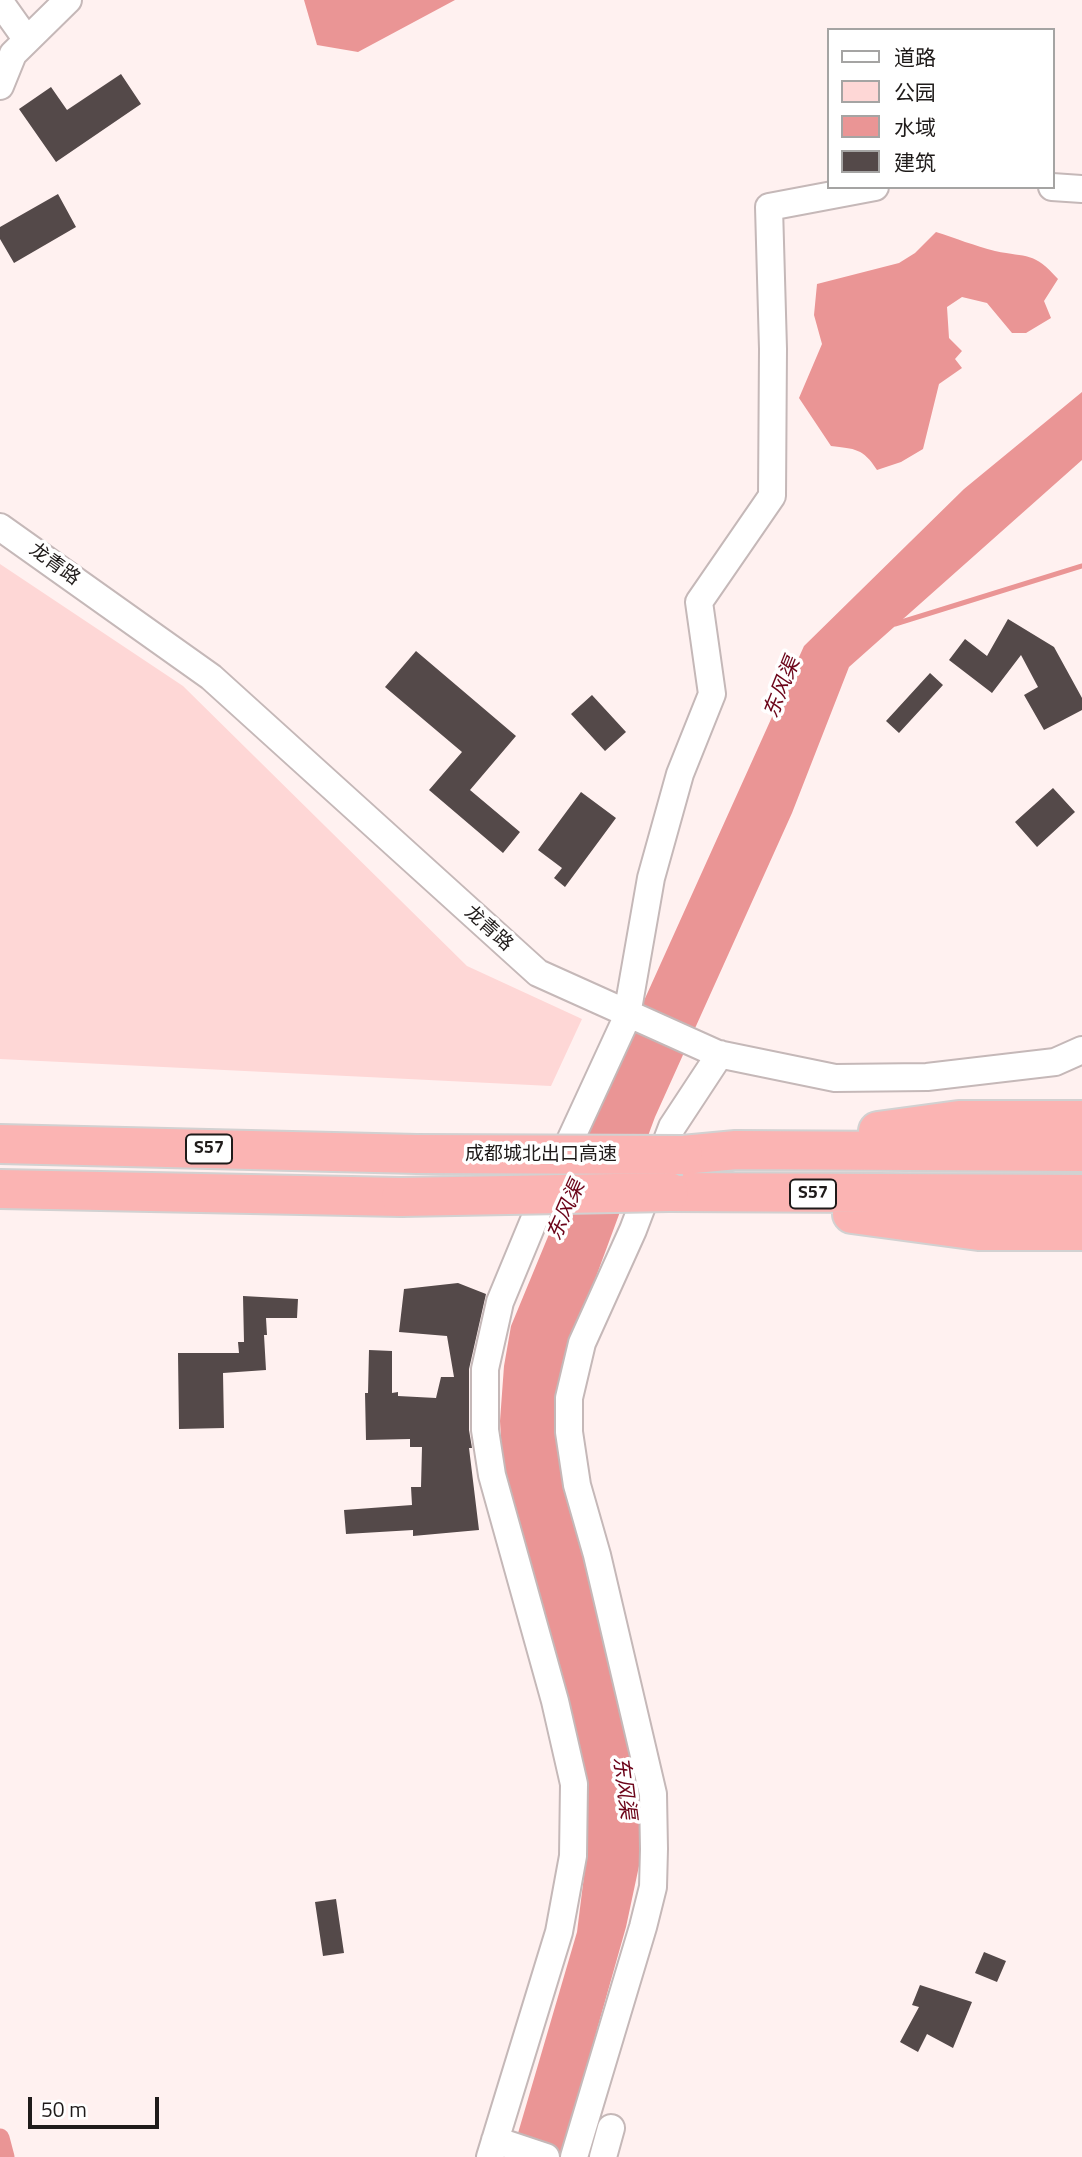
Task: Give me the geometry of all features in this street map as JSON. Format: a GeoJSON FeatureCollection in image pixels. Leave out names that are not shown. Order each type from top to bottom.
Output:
{"type":"FeatureCollection","features":[{"type":"Feature","properties":{"kind":"highway"},"geometry":{"type":"LineString","coordinates":[[736,1150],[959,1120],[1082,1120]]}},
{"type":"Feature","properties":{"kind":"highway","name":"成都城北出口高速"},"geometry":{"type":"LineString","coordinates":[[0,1144],[417,1154],[683,1155],[736,1150],[1082,1152]]}},
{"type":"Feature","properties":{"kind":"highway","name":"成都城北出口高速"},"geometry":{"type":"LineString","coordinates":[[0,1189],[401,1197],[682,1193],[1082,1194]]}},
{"type":"Feature","properties":{"kind":"highway"},"geometry":{"type":"LineString","coordinates":[[682,1193],[979,1231],[1082,1231]]}},
{"type":"Feature","properties":{"kind":"street"},"geometry":{"type":"LineString","coordinates":[[0,86],[13,54],[68,0]]}},
{"type":"Feature","properties":{"kind":"street"},"geometry":{"type":"LineString","coordinates":[[0,2],[27,40]]}},
{"type":"Feature","properties":{"kind":"street"},"geometry":{"type":"LineString","coordinates":[[1054,187],[1082,189]]}},
{"type":"Feature","properties":{"kind":"street"},"geometry":{"type":"LineString","coordinates":[[546,2157],[493,2149],[559,1932],[573,1856],[574,1784],[555,1701],[492,1475],[485,1430],[485,1369],[500,1302],[628,1015],[650,878],[680,774],[712,694],[699,603],[772,496],[774,349],[769,207],[864,189]]}},
{"type":"Feature","properties":{"kind":"street","name":"龙青路"},"geometry":{"type":"LineString","coordinates":[[0,527],[211,677],[538,973],[719,1054],[835,1077],[927,1077],[1055,1062],[1082,1050]]}},
{"type":"Feature","properties":{"kind":"street"},"geometry":{"type":"LineString","coordinates":[[574,2157],[650,1900],[654,1849],[653,1794],[597,1555],[577,1485],[569,1432],[569,1398],[582,1343],[633,1230],[672,1127],[719,1054]]}},
{"type":"Feature","properties":{"kind":"street"},"geometry":{"type":"LineString","coordinates":[[603,2157],[611,2128]]}},
{"type":"Feature","properties":{"kind":"green space"},"geometry":{"type":"Polygon","coordinates":[[[0,564],[183,686],[467,966],[582,1019],[551,1086],[0,1059],[0,564]]]}},
{"type":"Feature","properties":{"kind":"water"},"geometry":{"type":"Polygon","coordinates":[[[304,0],[455,0],[358,52],[317,45],[304,0]]]}},
{"type":"Feature","properties":{"kind":"water"},"geometry":{"type":"Polygon","coordinates":[[[936,232],[995,251],[1030,257],[1042,264],[1058,279],[1044,301],[1051,318],[1026,333],[1012,333],[987,303],[962,297],[947,307],[949,338],[962,351],[955,359],[962,368],[939,384],[923,449],[901,462],[877,470],[867,457],[858,451],[831,446],[799,398],[822,344],[814,315],[817,284],[899,263],[915,253],[936,232]]]}},
{"type":"Feature","properties":{"kind":"water","name":"东风渠"},"geometry":{"type":"Polygon","coordinates":[[[1082,392],[1082,460],[849,667],[792,813],[655,1117],[562,1369],[558,1413],[631,1746],[640,1808],[639,1866],[626,1927],[561,2157],[511,2157],[577,1932],[588,1844],[587,1788],[503,1473],[500,1421],[504,1366],[511,1326],[552,1227],[596,1107],[804,646],[964,489],[1082,392]]]}},
{"type":"Feature","properties":{"kind":"building"},"geometry":{"type":"Polygon","coordinates":[[[121,74],[141,104],[56,162],[19,109],[51,87],[67,110],[121,74]]]}},
{"type":"Feature","properties":{"kind":"building"},"geometry":{"type":"Polygon","coordinates":[[[58,194],[76,227],[14,263],[0,239],[0,227],[58,194]]]}},
{"type":"Feature","properties":{"kind":"building"},"geometry":{"type":"Polygon","coordinates":[[[1008,619],[1054,647],[1082,698],[1082,710],[1044,730],[1024,695],[1038,687],[1021,655],[992,693],[949,660],[965,639],[987,656],[1008,619]]]}},
{"type":"Feature","properties":{"kind":"building"},"geometry":{"type":"Polygon","coordinates":[[[416,651],[516,736],[470,790],[520,832],[503,853],[429,790],[462,752],[385,687],[416,651]]]}},
{"type":"Feature","properties":{"kind":"building"},"geometry":{"type":"Polygon","coordinates":[[[930,673],[943,685],[899,733],[886,721],[930,673]]]}},
{"type":"Feature","properties":{"kind":"building"},"geometry":{"type":"Polygon","coordinates":[[[592,695],[626,732],[605,751],[571,714],[592,695]]]}},
{"type":"Feature","properties":{"kind":"building"},"geometry":{"type":"Polygon","coordinates":[[[1053,788],[1075,812],[1037,847],[1015,822],[1053,788]]]}},
{"type":"Feature","properties":{"kind":"building"},"geometry":{"type":"Polygon","coordinates":[[[581,792],[616,818],[565,887],[554,878],[562,868],[538,850],[581,792]]]}},
{"type":"Feature","properties":{"kind":"building"},"geometry":{"type":"Polygon","coordinates":[[[458,1283],[486,1294],[469,1369],[469,1430],[472,1448],[469,1448],[479,1530],[413,1536],[413,1530],[346,1534],[344,1510],[412,1505],[411,1487],[421,1487],[422,1447],[410,1447],[410,1439],[366,1440],[365,1393],[368,1393],[369,1350],[392,1351],[392,1393],[398,1392],[398,1396],[436,1398],[441,1377],[454,1377],[447,1336],[399,1332],[404,1289],[458,1283]]]}},
{"type":"Feature","properties":{"kind":"building"},"geometry":{"type":"Polygon","coordinates":[[[243,1296],[298,1299],[297,1318],[266,1318],[266,1370],[223,1373],[224,1428],[179,1429],[178,1353],[239,1353],[238,1342],[244,1342],[243,1296]]]}},
{"type":"Feature","properties":{"kind":"building"},"geometry":{"type":"Polygon","coordinates":[[[336,1899],[344,1953],[323,1956],[315,1902],[336,1899]]]}},
{"type":"Feature","properties":{"kind":"building"},"geometry":{"type":"Polygon","coordinates":[[[984,1952],[1006,1961],[997,1982],[975,1973],[984,1952]]]}},
{"type":"Feature","properties":{"kind":"building"},"geometry":{"type":"Polygon","coordinates":[[[920,1985],[972,2002],[953,2048],[927,2034],[918,2052],[900,2042],[919,2007],[912,2005],[920,1985]]]}},
{"type":"Feature","properties":{"kind":"waterway"},"geometry":{"type":"LineString","coordinates":[[895,624],[1082,566]]}},
{"type":"Feature","properties":{"kind":"waterway"},"geometry":{"type":"LineString","coordinates":[[0,2138],[5,2157]]}}]}
